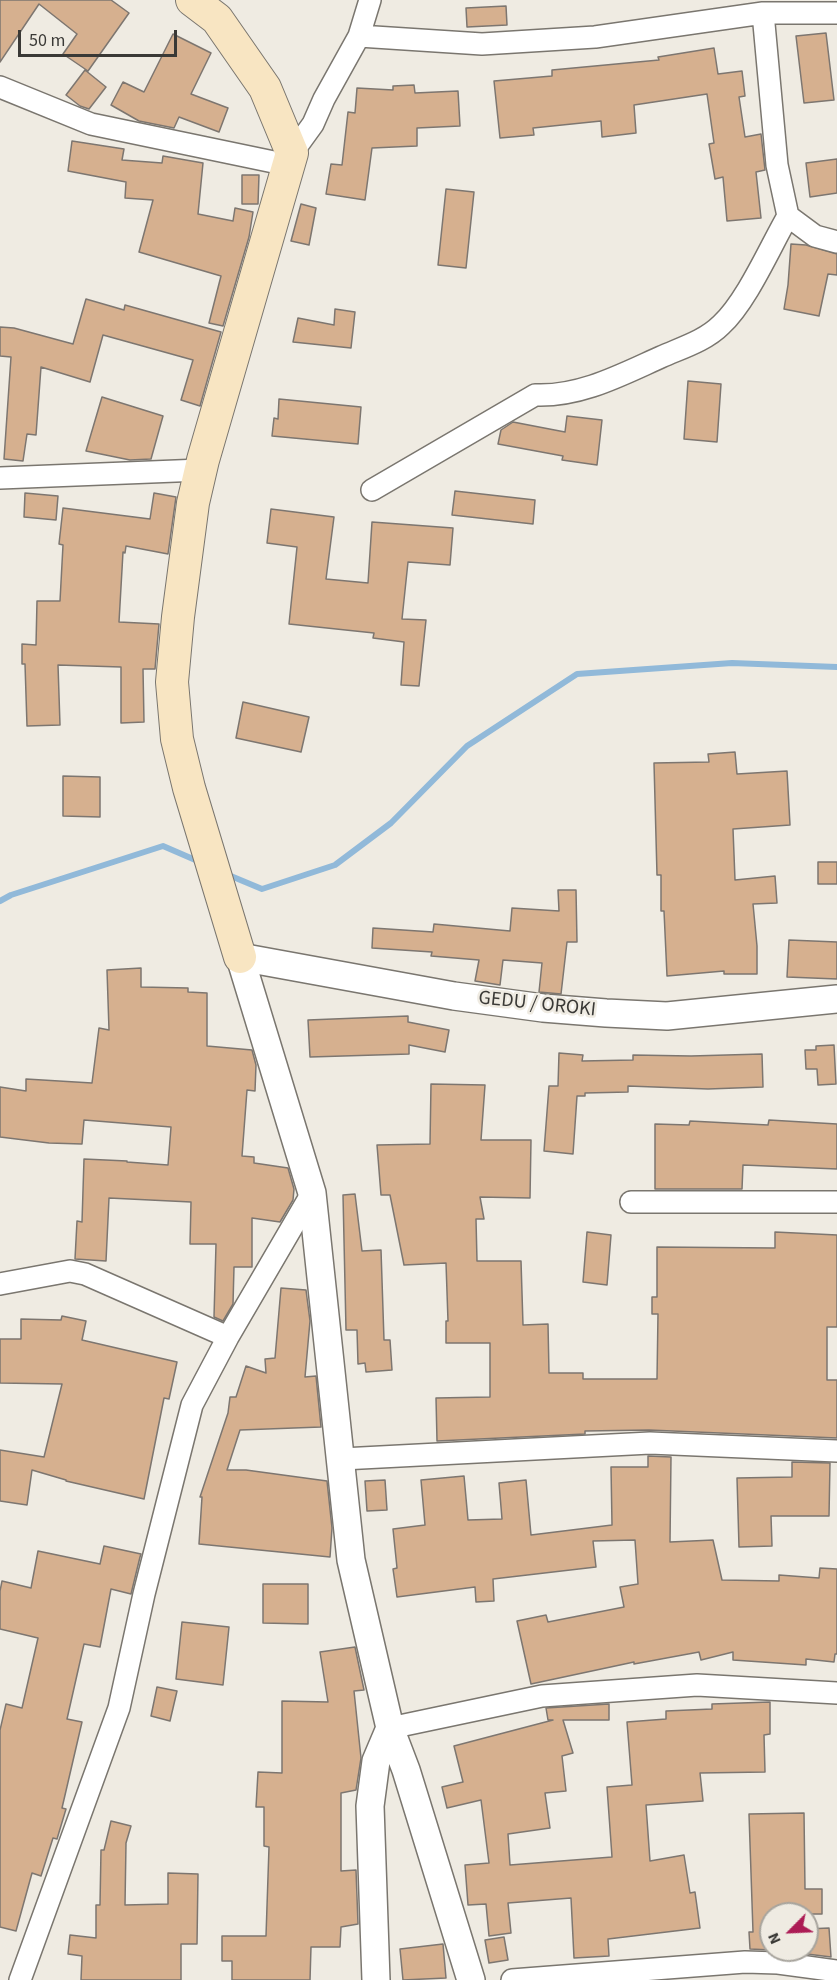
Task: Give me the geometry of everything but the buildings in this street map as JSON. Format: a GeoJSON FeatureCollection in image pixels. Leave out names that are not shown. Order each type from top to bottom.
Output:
{"type":"FeatureCollection","features":[{"type":"Feature","properties":{"kind":"main road"},"geometry":{"type":"LineString","coordinates":[[192,0],[217,19],[259,78],[265,88],[290,159],[201,470],[194,503],[178,618],[172,682],[177,739],[189,788],[240,957]]}},
{"type":"Feature","properties":{"kind":"street"},"geometry":{"type":"LineString","coordinates":[[0,87],[91,124],[290,159],[314,124],[324,99],[359,36],[370,0]]}},
{"type":"Feature","properties":{"kind":"street"},"geometry":{"type":"LineString","coordinates":[[359,36],[482,44],[595,37],[806,6],[837,13]]}},
{"type":"Feature","properties":{"kind":"street"},"geometry":{"type":"LineString","coordinates":[[372,490],[535,395],[555,396],[598,385],[699,340],[721,326],[738,306],[788,216],[777,165],[763,13]]}},
{"type":"Feature","properties":{"kind":"street"},"geometry":{"type":"LineString","coordinates":[[788,216],[815,236],[837,242]]}},
{"type":"Feature","properties":{"kind":"street"},"geometry":{"type":"LineString","coordinates":[[0,478],[201,470]]}},
{"type":"Feature","properties":{"kind":"street"},"geometry":{"type":"LineString","coordinates":[[240,957],[312,1193],[351,1560],[390,1728],[406,1770],[471,1980]]}},
{"type":"Feature","properties":{"kind":"street","name":"GEDU / OROKI"},"geometry":{"type":"LineString","coordinates":[[240,957],[454,996],[543,1008],[606,1013],[668,1016],[837,999]]}},
{"type":"Feature","properties":{"kind":"street"},"geometry":{"type":"LineString","coordinates":[[20,1980],[119,1708],[144,1593],[192,1405],[228,1337],[312,1193]]}},
{"type":"Feature","properties":{"kind":"street"},"geometry":{"type":"LineString","coordinates":[[631,1202],[837,1202]]}},
{"type":"Feature","properties":{"kind":"street"},"geometry":{"type":"LineString","coordinates":[[0,1284],[70,1271],[85,1274],[228,1337]]}},
{"type":"Feature","properties":{"kind":"street"},"geometry":{"type":"LineString","coordinates":[[342,1459],[650,1443],[837,1451]]}},
{"type":"Feature","properties":{"kind":"street"},"geometry":{"type":"LineString","coordinates":[[390,1728],[542,1696],[696,1685],[837,1694]]}},
{"type":"Feature","properties":{"kind":"street"},"geometry":{"type":"LineString","coordinates":[[376,1980],[370,1806],[376,1761],[390,1728]]}},
{"type":"Feature","properties":{"kind":"street"},"geometry":{"type":"LineString","coordinates":[[512,1980],[746,1962],[778,1972],[837,1971]]}},
{"type":"Feature","properties":{"kind":"waterway"},"geometry":{"type":"LineString","coordinates":[[226,874],[262,889],[335,865],[391,823],[467,746],[577,674],[732,663],[837,667]]}},
{"type":"Feature","properties":{"kind":"waterway"},"geometry":{"type":"LineString","coordinates":[[0,901],[11,895],[163,846],[200,862]]}}]}
